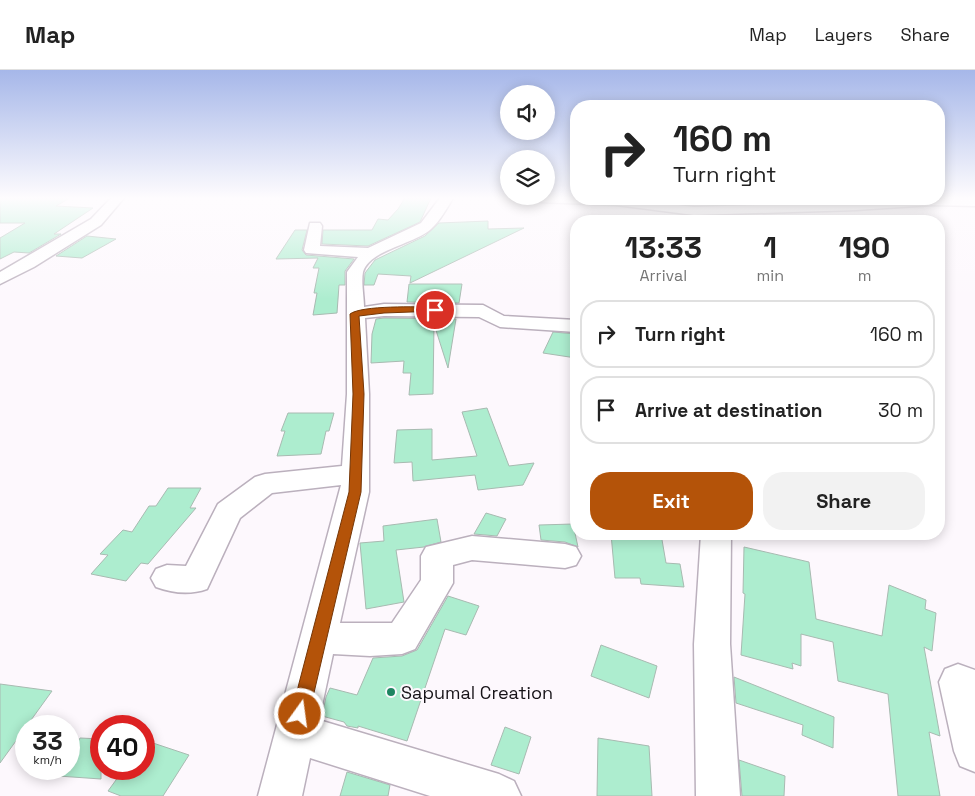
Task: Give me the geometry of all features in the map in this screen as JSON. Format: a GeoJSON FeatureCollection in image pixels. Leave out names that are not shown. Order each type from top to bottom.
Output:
{"type":"FeatureCollection","features":[{"type":"Feature","properties":{"kind":"street"},"geometry":{"type":"LineString","coordinates":[[2,277],[28,264],[80,232]]}},
{"type":"Feature","properties":{"kind":"street"},"geometry":{"type":"LineString","coordinates":[[315,232],[312,250],[372,253]]}},
{"type":"Feature","properties":{"kind":"street"},"geometry":{"type":"LineString","coordinates":[[280,796],[355,492],[358,394],[355,272],[361,263],[372,253],[383,246],[417,232]]}},
{"type":"Feature","properties":{"kind":"street"},"geometry":{"type":"LineString","coordinates":[[355,314],[384,310],[483,311],[500,321],[570,326]]}},
{"type":"Feature","properties":{"kind":"street"},"geometry":{"type":"LineString","coordinates":[[167,578],[195,580],[228,511],[265,484],[356,474]]}},
{"type":"Feature","properties":{"kind":"street"},"geometry":{"type":"LineString","coordinates":[[716,540],[712,644],[718,796]]}},
{"type":"Feature","properties":{"kind":"street"},"geometry":{"type":"LineString","coordinates":[[319,638],[377,640],[402,638],[437,583],[437,556],[472,548],[565,556]]}},
{"type":"Feature","properties":{"kind":"street"},"geometry":{"type":"LineString","coordinates":[[975,688],[958,682],[975,752]]}},
{"type":"Feature","properties":{"kind":"street"},"geometry":{"type":"LineString","coordinates":[[295,733],[499,796]]}},
{"type":"Feature","properties":{"kind":"building"},"geometry":{"type":"Polygon","coordinates":[[[10,232],[57,232],[54,234],[61,234],[29,253],[14,252],[0,259],[0,238],[10,232]]]}},
{"type":"Feature","properties":{"kind":"building"},"geometry":{"type":"Polygon","coordinates":[[[294,232],[307,232],[302,250],[306,255],[354,259],[345,271],[345,285],[339,285],[337,313],[313,315],[317,293],[314,293],[319,268],[313,268],[318,258],[276,259],[294,232]]]}},
{"type":"Feature","properties":{"kind":"building"},"geometry":{"type":"Polygon","coordinates":[[[323,232],[399,232],[368,246],[322,244],[323,232]]]}},
{"type":"Feature","properties":{"kind":"building"},"geometry":{"type":"Polygon","coordinates":[[[429,232],[516,232],[410,283],[411,276],[378,274],[374,285],[364,285],[365,273],[375,260],[425,236],[429,232]]]}},
{"type":"Feature","properties":{"kind":"building"},"geometry":{"type":"Polygon","coordinates":[[[87,236],[116,239],[82,258],[56,256],[87,236]]]}},
{"type":"Feature","properties":{"kind":"building"},"geometry":{"type":"Polygon","coordinates":[[[409,284],[462,284],[459,303],[407,302],[409,284]]]}},
{"type":"Feature","properties":{"kind":"building"},"geometry":{"type":"Polygon","coordinates":[[[376,319],[456,319],[448,368],[434,324],[433,394],[409,395],[411,373],[403,373],[404,361],[371,363],[372,334],[376,319]]]}},
{"type":"Feature","properties":{"kind":"building"},"geometry":{"type":"Polygon","coordinates":[[[553,332],[570,333],[570,357],[543,353],[553,332]]]}},
{"type":"Feature","properties":{"kind":"building"},"geometry":{"type":"Polygon","coordinates":[[[487,408],[509,466],[534,463],[523,485],[478,490],[475,475],[413,481],[412,462],[394,463],[397,430],[432,429],[432,460],[477,456],[462,412],[487,408]]]}},
{"type":"Feature","properties":{"kind":"building"},"geometry":{"type":"Polygon","coordinates":[[[288,413],[334,413],[329,431],[326,431],[321,454],[277,456],[285,431],[281,431],[288,413]]]}},
{"type":"Feature","properties":{"kind":"building"},"geometry":{"type":"Polygon","coordinates":[[[168,488],[201,488],[190,508],[196,508],[148,564],[141,563],[126,581],[91,574],[108,555],[100,554],[123,530],[132,532],[149,506],[156,506],[168,488]]]}},
{"type":"Feature","properties":{"kind":"building"},"geometry":{"type":"Polygon","coordinates":[[[486,513],[506,519],[497,536],[474,534],[486,513]]]}},
{"type":"Feature","properties":{"kind":"building"},"geometry":{"type":"Polygon","coordinates":[[[437,519],[441,542],[424,547],[396,550],[404,602],[366,609],[360,543],[384,541],[383,526],[437,519]]]}},
{"type":"Feature","properties":{"kind":"building"},"geometry":{"type":"Polygon","coordinates":[[[570,524],[570,540],[576,540],[578,547],[565,542],[541,540],[539,525],[570,524]]]}},
{"type":"Feature","properties":{"kind":"building"},"geometry":{"type":"Polygon","coordinates":[[[612,540],[662,540],[666,563],[680,564],[684,587],[641,584],[640,578],[615,578],[612,540]]]}},
{"type":"Feature","properties":{"kind":"building"},"geometry":{"type":"Polygon","coordinates":[[[744,547],[809,562],[816,619],[882,636],[889,585],[926,600],[925,609],[936,613],[932,651],[924,647],[940,736],[929,732],[940,796],[898,796],[888,694],[838,681],[833,642],[801,634],[801,666],[792,663],[793,669],[741,655],[745,594],[743,593],[744,547]]]}},
{"type":"Feature","properties":{"kind":"building","name":"Sapumal Creation"},"geometry":{"type":"Polygon","coordinates":[[[448,596],[479,606],[466,635],[445,629],[407,741],[358,726],[358,728],[347,726],[344,722],[322,716],[330,688],[357,695],[373,658],[402,656],[417,650],[448,596]]]}},
{"type":"Feature","properties":{"kind":"building"},"geometry":{"type":"Polygon","coordinates":[[[601,645],[657,666],[649,698],[591,676],[601,645]]]}},
{"type":"Feature","properties":{"kind":"building"},"geometry":{"type":"Polygon","coordinates":[[[734,677],[834,717],[833,748],[802,735],[803,725],[736,703],[734,677]]]}},
{"type":"Feature","properties":{"kind":"building"},"geometry":{"type":"Polygon","coordinates":[[[0,684],[52,691],[35,715],[15,715],[15,742],[0,763],[0,684]]]}},
{"type":"Feature","properties":{"kind":"building"},"geometry":{"type":"Polygon","coordinates":[[[505,727],[531,737],[519,774],[491,765],[505,727]]]}},
{"type":"Feature","properties":{"kind":"building"},"geometry":{"type":"Polygon","coordinates":[[[80,738],[90,738],[90,778],[80,778],[80,738]]]}},
{"type":"Feature","properties":{"kind":"building"},"geometry":{"type":"Polygon","coordinates":[[[598,738],[649,746],[652,796],[597,796],[598,738]]]}},
{"type":"Feature","properties":{"kind":"building"},"geometry":{"type":"Polygon","coordinates":[[[155,744],[189,755],[163,796],[121,796],[108,791],[116,780],[155,780],[155,744]]]}},
{"type":"Feature","properties":{"kind":"building"},"geometry":{"type":"Polygon","coordinates":[[[739,760],[785,776],[784,796],[742,796],[739,760]]]}},
{"type":"Feature","properties":{"kind":"building"},"geometry":{"type":"Polygon","coordinates":[[[347,772],[390,785],[388,796],[340,796],[347,772]]]}},
{"type":"Feature","properties":{"kind":"place","name":"Sapumal Creation"},"geometry":{"type":"Point","coordinates":[391,692]}},
{"type":"Feature","properties":{"kind":"route"},"geometry":{"type":"LineString","coordinates":[[300,714],[355,492],[358,394],[355,314],[384,310],[435,310]]}}]}
